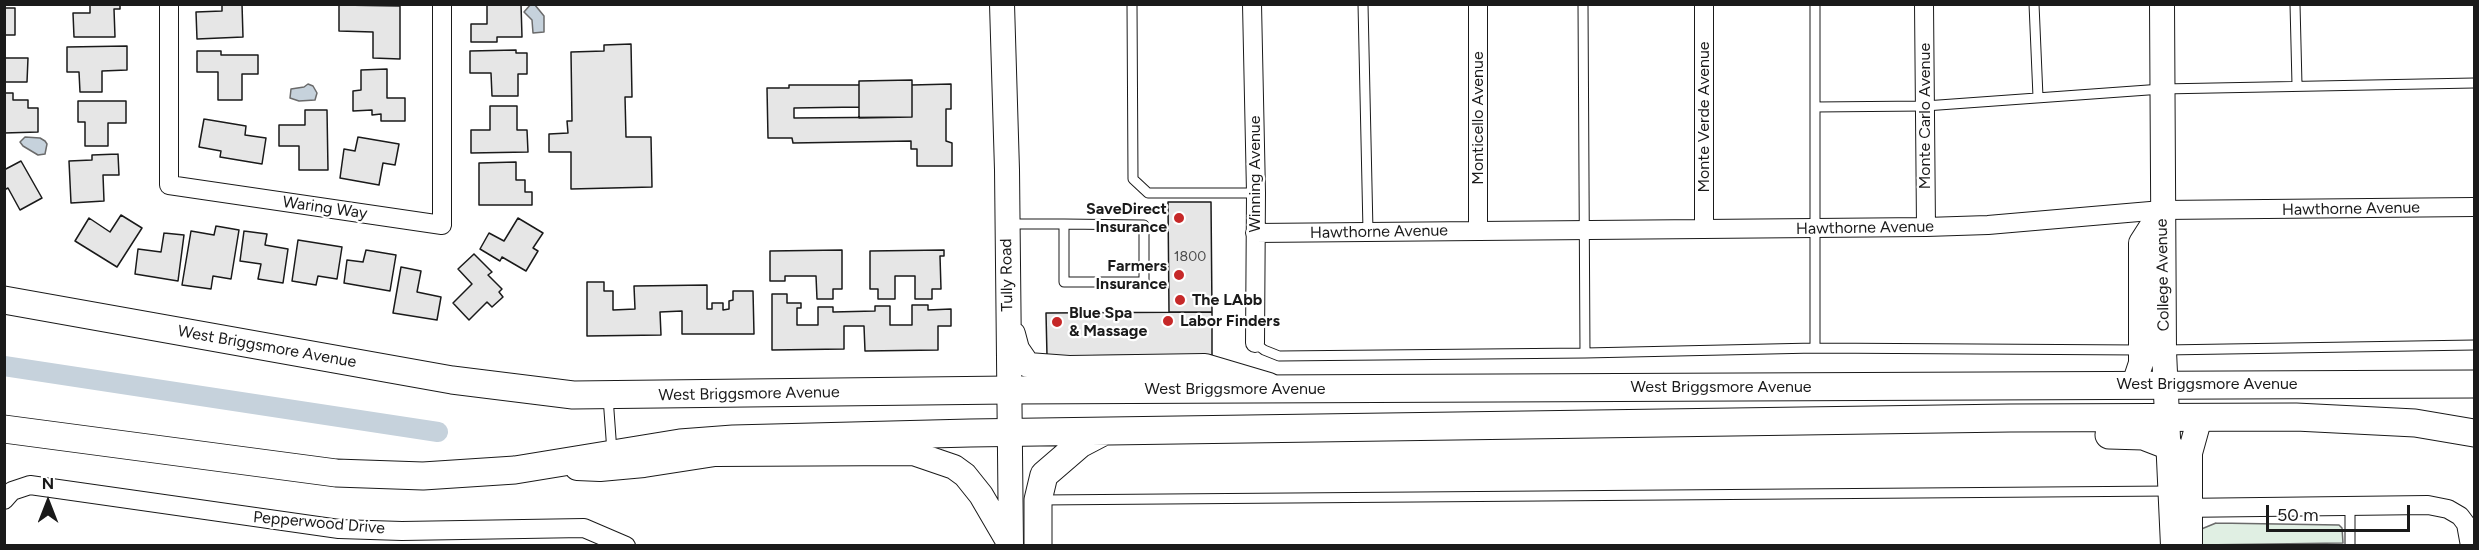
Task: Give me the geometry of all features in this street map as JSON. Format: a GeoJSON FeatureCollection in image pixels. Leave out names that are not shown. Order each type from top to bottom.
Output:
{"type":"FeatureCollection","features":[{"type":"Feature","properties":{"kind":"main road","name":"Tully Road"},"geometry":{"type":"LineString","coordinates":[[1002,4],[1011,545]]}},
{"type":"Feature","properties":{"kind":"main road","name":"College Avenue"},"geometry":{"type":"LineString","coordinates":[[2162,4],[2162,210],[2153,350],[2165,384],[2169,446],[2178,502],[2173,546]]}},
{"type":"Feature","properties":{"kind":"main road"},"geometry":{"type":"LineString","coordinates":[[2134,384],[2153,350],[2141,243],[2162,210]]}},
{"type":"Feature","properties":{"kind":"main road","name":"West Briggsmore Avenue"},"geometry":{"type":"LineString","coordinates":[[4,300],[453,380],[573,395],[1009,390],[2475,384]]}},
{"type":"Feature","properties":{"kind":"main road"},"geometry":{"type":"LineString","coordinates":[[1008,316],[1017,349],[1028,365],[1070,368],[1205,366],[1283,389]]}},
{"type":"Feature","properties":{"kind":"main road"},"geometry":{"type":"LineString","coordinates":[[2190,546],[2178,502],[2200,417]]}},
{"type":"Feature","properties":{"kind":"main road","name":"West Briggsmore Avenue"},"geometry":{"type":"LineString","coordinates":[[4,429],[336,473],[423,476],[515,470],[680,443],[733,439],[1010,432],[2296,417],[2385,420],[2475,433]]}},
{"type":"Feature","properties":{"kind":"main road"},"geometry":{"type":"LineString","coordinates":[[1869,421],[1934,435],[2136,435],[2169,446]]}},
{"type":"Feature","properties":{"kind":"main road"},"geometry":{"type":"LineString","coordinates":[[1038,546],[1038,500],[1044,475],[1080,444],[1104,432]]}},
{"type":"Feature","properties":{"kind":"main road"},"geometry":{"type":"LineString","coordinates":[[515,470],[611,468],[715,454],[913,453],[935,459],[965,475],[981,495],[1011,545]]}},
{"type":"Feature","properties":{"kind":"street","name":"Waring Way"},"geometry":{"type":"LineString","coordinates":[[169,4],[169,185],[442,225],[442,4]]}},
{"type":"Feature","properties":{"kind":"street","name":"Winning Avenue"},"geometry":{"type":"LineString","coordinates":[[1252,4],[1256,194],[1255,343]]}},
{"type":"Feature","properties":{"kind":"street","name":"Monticello Avenue"},"geometry":{"type":"LineString","coordinates":[[1478,4],[1478,231]]}},
{"type":"Feature","properties":{"kind":"street","name":"Monte Verde Avenue"},"geometry":{"type":"LineString","coordinates":[[1704,4],[1704,229]]}},
{"type":"Feature","properties":{"kind":"street","name":"Monte Carlo Avenue"},"geometry":{"type":"LineString","coordinates":[[1924,4],[1926,227]]}},
{"type":"Feature","properties":{"kind":"street","name":"Hawthorne Avenue"},"geometry":{"type":"LineString","coordinates":[[1255,234],[1368,231],[1926,227],[1988,225],[2162,210],[2475,207]]}},
{"type":"Feature","properties":{"kind":"street"},"geometry":{"type":"LineString","coordinates":[[2121,215],[2135,225],[2141,243]]}},
{"type":"Feature","properties":{"kind":"street","name":"Pepperwood Drive"},"geometry":{"type":"LineString","coordinates":[[8,496],[30,485],[339,529],[402,531],[584,528],[626,546]]}},
{"type":"Feature","properties":{"kind":"street"},"geometry":{"type":"LineString","coordinates":[[2178,502],[2350,507],[2428,506],[2448,509],[2460,516],[2466,524],[2470,546]]}},
{"type":"Feature","properties":{"kind":"lane"},"geometry":{"type":"LineString","coordinates":[[1132,4],[1133,179],[1148,193],[1256,194]]}},
{"type":"Feature","properties":{"kind":"lane"},"geometry":{"type":"LineString","coordinates":[[1363,4],[1368,231]]}},
{"type":"Feature","properties":{"kind":"lane"},"geometry":{"type":"LineString","coordinates":[[1583,4],[1585,353]]}},
{"type":"Feature","properties":{"kind":"lane"},"geometry":{"type":"LineString","coordinates":[[1815,4],[1815,348]]}},
{"type":"Feature","properties":{"kind":"lane"},"geometry":{"type":"LineString","coordinates":[[2034,4],[2038,97]]}},
{"type":"Feature","properties":{"kind":"lane"},"geometry":{"type":"LineString","coordinates":[[2295,4],[2297,85]]}},
{"type":"Feature","properties":{"kind":"lane"},"geometry":{"type":"LineString","coordinates":[[1815,107],[1925,106],[2162,88],[2475,83]]}},
{"type":"Feature","properties":{"kind":"lane"},"geometry":{"type":"LineString","coordinates":[[1006,224],[1064,224],[1144,225],[1144,282],[1064,282],[1064,224]]}},
{"type":"Feature","properties":{"kind":"lane"},"geometry":{"type":"LineString","coordinates":[[1255,343],[1264,350],[1279,356],[1815,348],[2153,350],[2475,345]]}},
{"type":"Feature","properties":{"kind":"lane"},"geometry":{"type":"LineString","coordinates":[[608,395],[612,453]]}},
{"type":"Feature","properties":{"kind":"lane"},"geometry":{"type":"LineString","coordinates":[[1038,500],[2178,502]]}},
{"type":"Feature","properties":{"kind":"lane"},"geometry":{"type":"LineString","coordinates":[[2350,507],[2350,546]]}},
{"type":"Feature","properties":{"kind":"green space"},"geometry":{"type":"Polygon","coordinates":[[[2216,523],[2339,525],[2342,528],[2343,543],[2199,545],[2199,530],[2216,523]]]}},
{"type":"Feature","properties":{"kind":"shaded area"},"geometry":{"type":"Polygon","coordinates":[[[531,4],[535,5],[544,16],[544,32],[533,33],[532,20],[524,12],[531,4]]]}},
{"type":"Feature","properties":{"kind":"shaded area"},"geometry":{"type":"Polygon","coordinates":[[[308,84],[313,86],[317,93],[315,100],[299,101],[290,98],[291,89],[308,84]]]}},
{"type":"Feature","properties":{"kind":"shaded area"},"geometry":{"type":"Polygon","coordinates":[[[25,137],[40,138],[45,141],[47,144],[45,154],[38,155],[23,146],[20,142],[25,137]]]}},
{"type":"Feature","properties":{"kind":"building"},"geometry":{"type":"Polygon","coordinates":[[[90,4],[120,4],[120,9],[114,9],[115,37],[74,37],[73,13],[90,13],[90,4]]]}},
{"type":"Feature","properties":{"kind":"building"},"geometry":{"type":"Polygon","coordinates":[[[222,4],[242,4],[243,37],[197,39],[196,12],[222,11],[222,4]]]}},
{"type":"Feature","properties":{"kind":"building"},"geometry":{"type":"Polygon","coordinates":[[[487,4],[521,4],[522,37],[497,37],[497,42],[471,42],[471,24],[487,24],[487,4]]]}},
{"type":"Feature","properties":{"kind":"building"},"geometry":{"type":"Polygon","coordinates":[[[339,5],[400,6],[400,59],[373,58],[373,32],[339,31],[339,5]]]}},
{"type":"Feature","properties":{"kind":"building"},"geometry":{"type":"Polygon","coordinates":[[[4,8],[15,8],[15,35],[4,35],[4,8]]]}},
{"type":"Feature","properties":{"kind":"building"},"geometry":{"type":"Polygon","coordinates":[[[631,44],[632,97],[625,97],[626,137],[651,137],[652,187],[571,189],[571,152],[549,152],[549,134],[568,133],[567,121],[572,121],[571,52],[604,51],[604,45],[631,44]]]}},
{"type":"Feature","properties":{"kind":"building"},"geometry":{"type":"Polygon","coordinates":[[[127,46],[127,70],[102,71],[102,92],[80,92],[79,72],[67,72],[67,47],[127,46]]]}},
{"type":"Feature","properties":{"kind":"building"},"geometry":{"type":"Polygon","coordinates":[[[516,50],[516,53],[527,53],[527,74],[518,74],[518,96],[492,96],[491,73],[470,73],[470,51],[516,50]]]}},
{"type":"Feature","properties":{"kind":"building"},"geometry":{"type":"Polygon","coordinates":[[[197,51],[221,51],[221,55],[258,55],[258,74],[242,74],[242,100],[218,100],[218,72],[197,72],[197,51]]]}},
{"type":"Feature","properties":{"kind":"building"},"geometry":{"type":"Polygon","coordinates":[[[4,58],[28,58],[27,82],[4,82],[4,58]]]}},
{"type":"Feature","properties":{"kind":"building"},"geometry":{"type":"Polygon","coordinates":[[[387,69],[387,98],[405,98],[405,121],[381,121],[381,114],[372,115],[372,110],[353,111],[353,91],[361,90],[361,70],[387,69]]]}},
{"type":"Feature","properties":{"kind":"building"},"geometry":{"type":"Polygon","coordinates":[[[912,80],[912,117],[859,118],[859,81],[912,80]]]}},
{"type":"Feature","properties":{"kind":"building"},"geometry":{"type":"Polygon","coordinates":[[[951,84],[951,109],[946,109],[946,141],[952,143],[952,166],[917,166],[917,149],[911,149],[911,141],[793,143],[792,138],[768,138],[767,88],[789,88],[789,85],[859,85],[859,107],[794,108],[794,118],[912,117],[912,85],[951,84]]]}},
{"type":"Feature","properties":{"kind":"building"},"geometry":{"type":"Polygon","coordinates":[[[4,93],[13,93],[13,100],[28,100],[28,108],[38,108],[38,132],[4,133],[4,93]]]}},
{"type":"Feature","properties":{"kind":"building"},"geometry":{"type":"Polygon","coordinates":[[[78,101],[126,101],[126,123],[108,123],[108,146],[85,146],[85,122],[78,122],[78,101]]]}},
{"type":"Feature","properties":{"kind":"building"},"geometry":{"type":"Polygon","coordinates":[[[490,106],[517,106],[517,130],[527,130],[528,152],[471,153],[471,130],[490,130],[490,106]]]}},
{"type":"Feature","properties":{"kind":"building"},"geometry":{"type":"Polygon","coordinates":[[[305,110],[327,110],[328,170],[299,170],[299,146],[279,146],[279,125],[305,125],[305,110]]]}},
{"type":"Feature","properties":{"kind":"building"},"geometry":{"type":"Polygon","coordinates":[[[204,119],[246,126],[245,135],[266,138],[262,164],[220,157],[221,151],[199,147],[204,119]]]}},
{"type":"Feature","properties":{"kind":"building"},"geometry":{"type":"Polygon","coordinates":[[[358,137],[399,144],[395,165],[383,163],[379,185],[340,178],[344,149],[355,151],[358,137]]]}},
{"type":"Feature","properties":{"kind":"building"},"geometry":{"type":"Polygon","coordinates":[[[118,154],[119,175],[103,175],[104,201],[71,203],[69,161],[92,160],[92,155],[118,154]]]}},
{"type":"Feature","properties":{"kind":"building"},"geometry":{"type":"Polygon","coordinates":[[[21,161],[42,198],[20,210],[8,188],[4,190],[4,170],[21,161]]]}},
{"type":"Feature","properties":{"kind":"building"},"geometry":{"type":"Polygon","coordinates":[[[516,162],[516,180],[525,180],[525,192],[532,192],[532,205],[479,205],[479,163],[516,162]]]}},
{"type":"Feature","properties":{"kind":"building"},"geometry":{"type":"Polygon","coordinates":[[[1168,202],[1211,202],[1212,312],[1169,312],[1168,202]]]}},
{"type":"Feature","properties":{"kind":"building"},"geometry":{"type":"Polygon","coordinates":[[[121,215],[142,228],[117,267],[75,241],[89,218],[110,232],[121,215]]]}},
{"type":"Feature","properties":{"kind":"building"},"geometry":{"type":"Polygon","coordinates":[[[518,218],[543,233],[533,248],[538,251],[526,271],[502,257],[500,261],[480,249],[489,233],[504,241],[518,218]]]}},
{"type":"Feature","properties":{"kind":"building"},"geometry":{"type":"Polygon","coordinates":[[[216,226],[239,230],[231,279],[213,276],[211,289],[182,285],[191,231],[214,235],[216,226]]]}},
{"type":"Feature","properties":{"kind":"building"},"geometry":{"type":"Polygon","coordinates":[[[244,231],[267,234],[265,245],[288,249],[283,283],[258,279],[261,264],[240,261],[244,231]]]}},
{"type":"Feature","properties":{"kind":"building"},"geometry":{"type":"Polygon","coordinates":[[[164,233],[184,235],[178,281],[135,274],[138,249],[161,252],[164,233]]]}},
{"type":"Feature","properties":{"kind":"building"},"geometry":{"type":"Polygon","coordinates":[[[298,240],[342,247],[337,279],[318,276],[316,285],[292,281],[298,240]]]}},
{"type":"Feature","properties":{"kind":"building"},"geometry":{"type":"Polygon","coordinates":[[[366,250],[396,255],[390,291],[344,283],[347,260],[363,262],[366,250]]]}},
{"type":"Feature","properties":{"kind":"building"},"geometry":{"type":"Polygon","coordinates":[[[842,250],[842,289],[833,289],[833,299],[817,299],[816,276],[785,276],[785,281],[770,281],[770,251],[842,250]]]}},
{"type":"Feature","properties":{"kind":"building"},"geometry":{"type":"Polygon","coordinates":[[[944,250],[944,256],[940,256],[941,289],[932,289],[932,299],[915,299],[915,276],[895,276],[895,299],[878,299],[878,289],[870,289],[870,251],[944,250]]]}},
{"type":"Feature","properties":{"kind":"building"},"geometry":{"type":"Polygon","coordinates":[[[474,254],[492,272],[488,275],[502,289],[499,292],[503,297],[492,307],[487,302],[469,320],[453,303],[472,284],[458,269],[474,254]]]}},
{"type":"Feature","properties":{"kind":"building"},"geometry":{"type":"Polygon","coordinates":[[[401,267],[421,271],[417,292],[441,297],[437,320],[393,313],[401,267]]]}},
{"type":"Feature","properties":{"kind":"building"},"geometry":{"type":"Polygon","coordinates":[[[587,282],[604,282],[604,291],[613,291],[613,310],[635,309],[634,286],[707,285],[707,309],[712,309],[712,303],[723,303],[723,310],[729,309],[729,301],[733,300],[733,291],[753,291],[754,334],[682,334],[682,311],[660,312],[661,335],[587,336],[587,282]]]}},
{"type":"Feature","properties":{"kind":"building"},"geometry":{"type":"Polygon","coordinates":[[[772,294],[787,294],[787,303],[801,303],[801,308],[797,308],[797,325],[818,325],[818,307],[833,307],[833,312],[875,311],[875,306],[890,306],[890,325],[912,325],[912,305],[928,305],[928,310],[951,309],[951,326],[938,326],[938,350],[865,351],[864,326],[844,326],[844,349],[772,350],[772,294]]]}},
{"type":"Feature","properties":{"kind":"building"},"geometry":{"type":"Polygon","coordinates":[[[1212,312],[1212,355],[1047,356],[1046,313],[1212,312]]]}},
{"type":"Feature","properties":{"kind":"waterway"},"geometry":{"type":"LineString","coordinates":[[4,366],[438,432]]}},
{"type":"Feature","properties":{"kind":"place","name":"SaveDirect Insurance"},"geometry":{"type":"Point","coordinates":[1179,218]}},
{"type":"Feature","properties":{"kind":"place","name":"Farmers Insurance"},"geometry":{"type":"Point","coordinates":[1179,275]}},
{"type":"Feature","properties":{"kind":"place","name":"The LAbb"},"geometry":{"type":"Point","coordinates":[1180,300]}},
{"type":"Feature","properties":{"kind":"place","name":"Labor Finders"},"geometry":{"type":"Point","coordinates":[1168,321]}},
{"type":"Feature","properties":{"kind":"place","name":"Blue Spa & Massage"},"geometry":{"type":"Point","coordinates":[1057,322]}}]}
